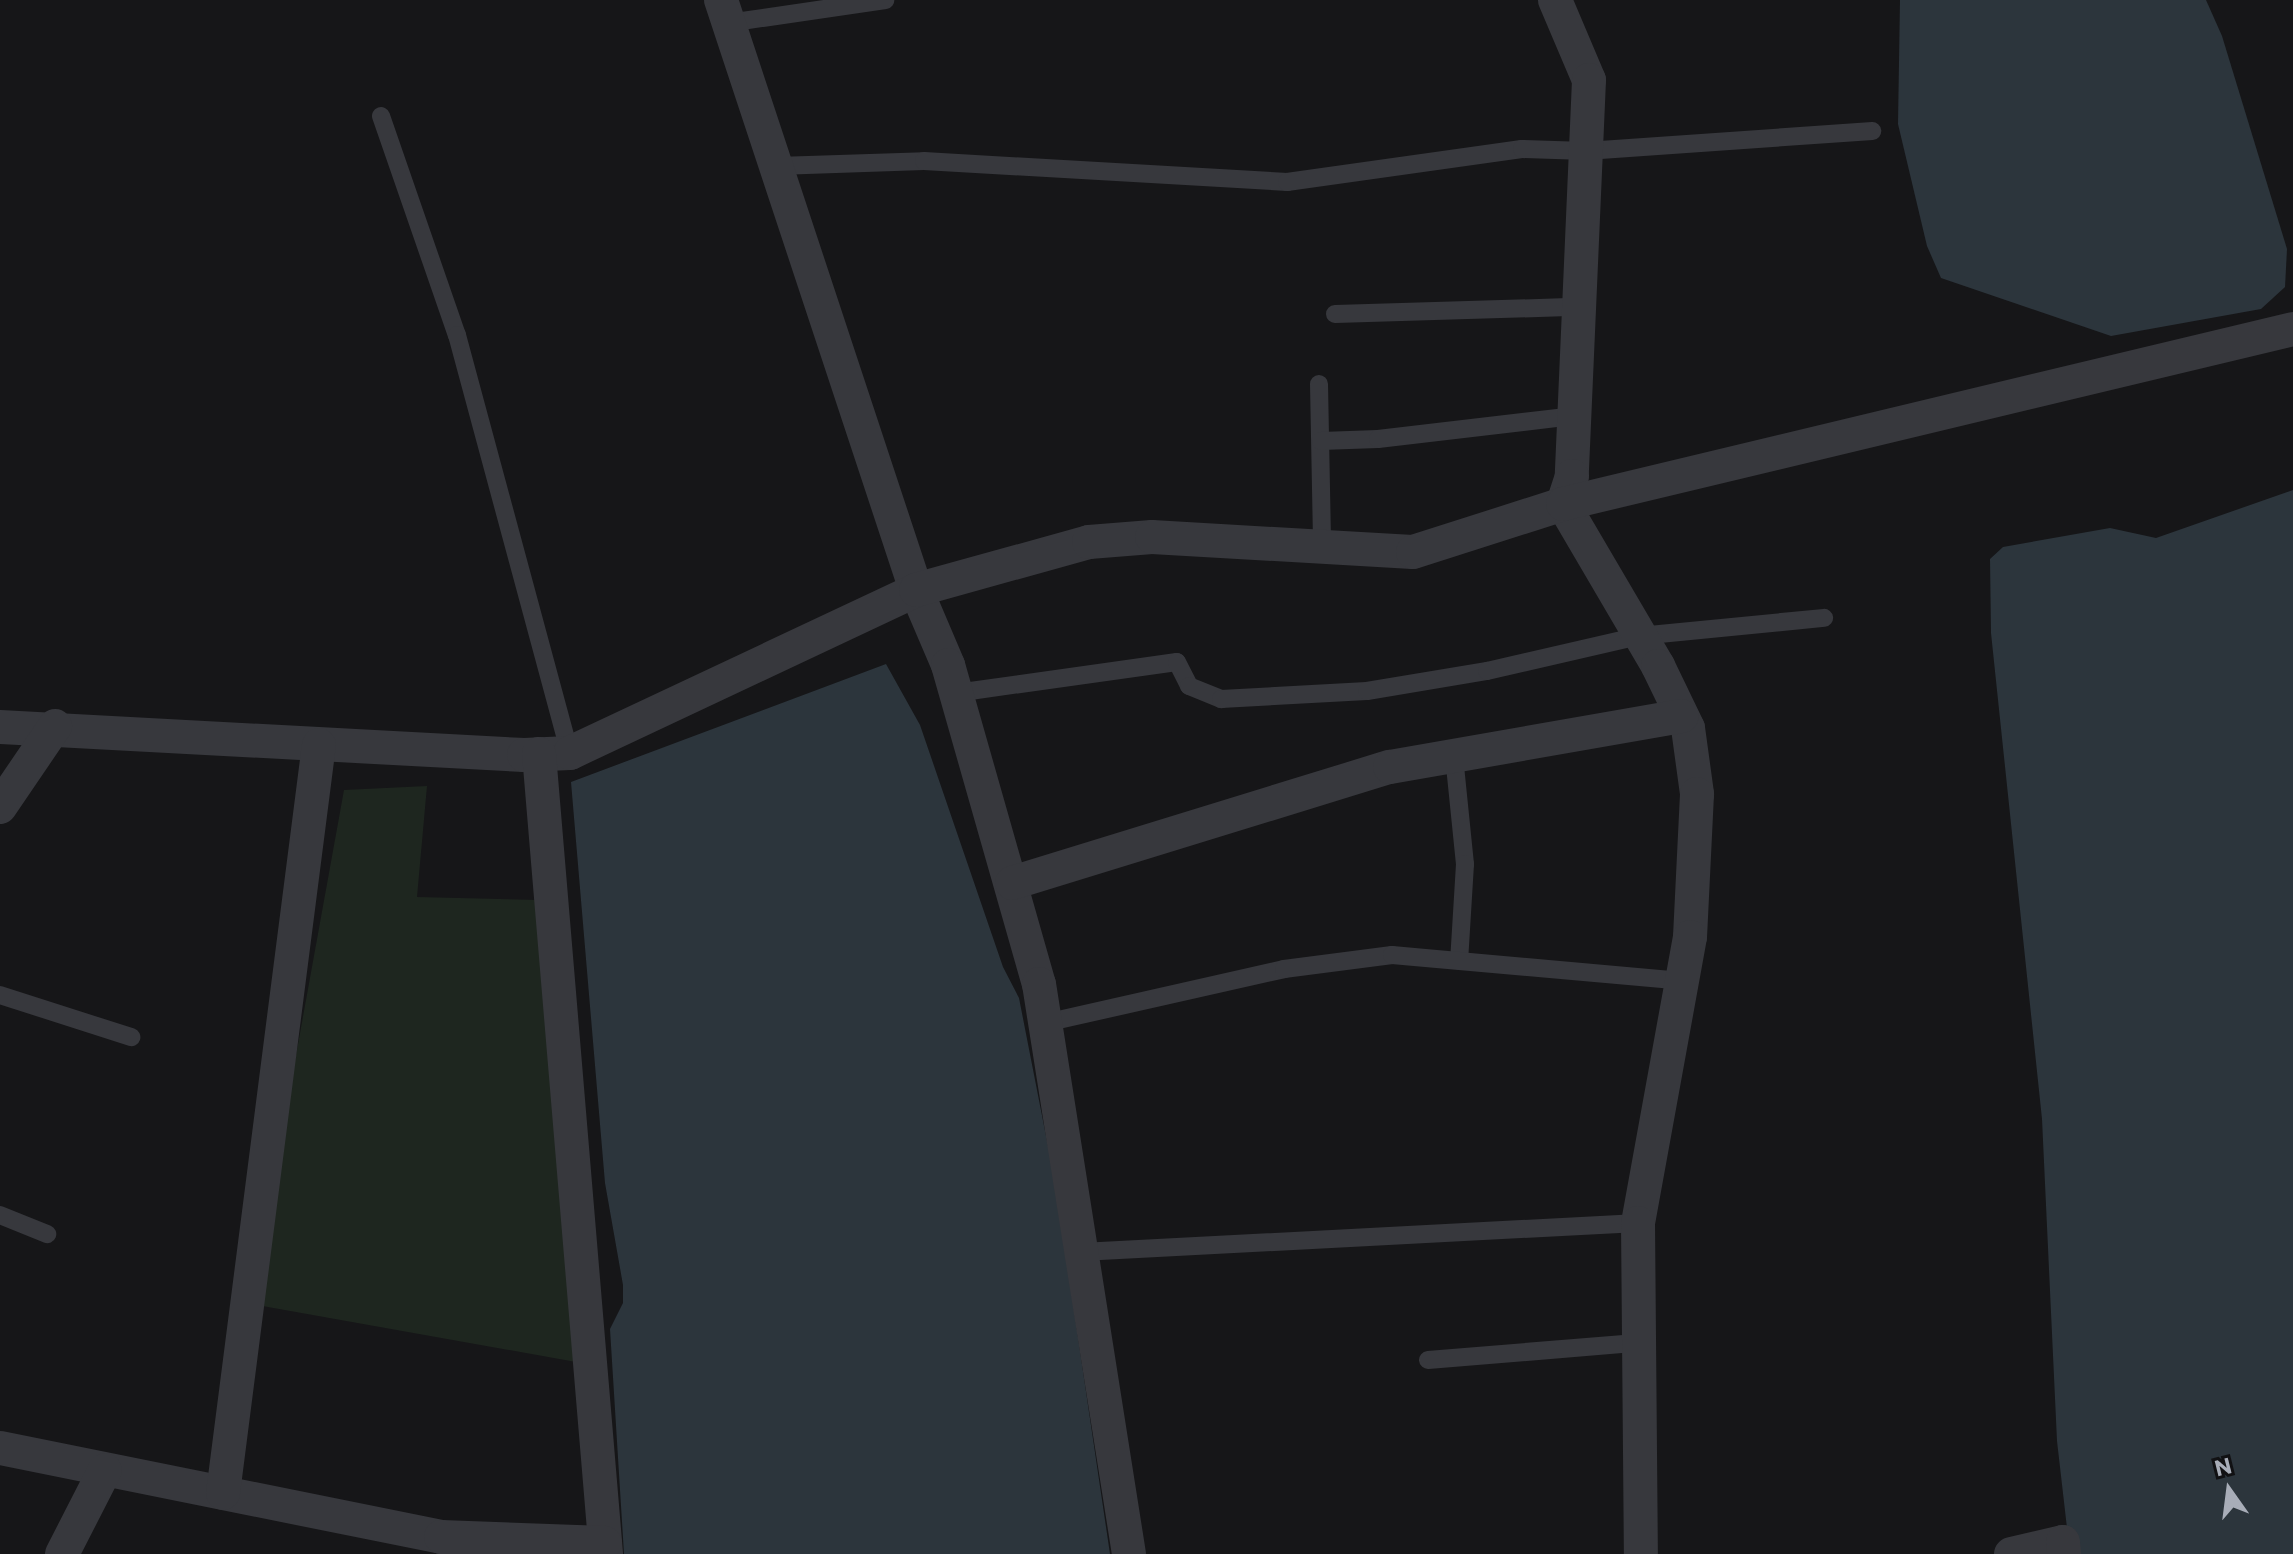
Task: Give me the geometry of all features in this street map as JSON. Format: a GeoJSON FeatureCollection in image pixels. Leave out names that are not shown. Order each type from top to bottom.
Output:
{"type":"FeatureCollection","features":[{"type":"Feature","properties":{"kind":"street"},"geometry":{"type":"LineString","coordinates":[[1555,0],[1589,80],[1576,307],[1572,476],[1563,504],[1682,716],[1697,794],[1690,937],[1638,1223],[1636,1343],[1641,1554]]}},
{"type":"Feature","properties":{"kind":"street"},"geometry":{"type":"LineString","coordinates":[[724,12],[916,590],[956,693],[1012,883],[1045,1023],[1129,1554]]}},
{"type":"Feature","properties":{"kind":"street"},"geometry":{"type":"LineString","coordinates":[[0,727],[55,726],[319,745],[555,753],[916,590],[1089,542],[1152,537],[1413,552],[1563,504],[2293,329]]}},
{"type":"Feature","properties":{"kind":"street"},"geometry":{"type":"LineString","coordinates":[[1012,883],[1390,767],[1682,716]]}},
{"type":"Feature","properties":{"kind":"street"},"geometry":{"type":"LineString","coordinates":[[0,807],[55,726]]}},
{"type":"Feature","properties":{"kind":"street"},"geometry":{"type":"LineString","coordinates":[[223,1493],[319,745]]}},
{"type":"Feature","properties":{"kind":"street"},"geometry":{"type":"LineString","coordinates":[[0,1448],[223,1493],[437,1545],[606,1548],[555,753]]}},
{"type":"Feature","properties":{"kind":"street"},"geometry":{"type":"LineString","coordinates":[[62,1554],[105,1470]]}},
{"type":"Feature","properties":{"kind":"street"},"geometry":{"type":"LineString","coordinates":[[2011,1554],[2063,1542],[2064,1554]]}},
{"type":"Feature","properties":{"kind":"lane"},"geometry":{"type":"LineString","coordinates":[[724,12],[885,0]]}},
{"type":"Feature","properties":{"kind":"lane"},"geometry":{"type":"LineString","coordinates":[[381,116],[457,335],[555,753]]}},
{"type":"Feature","properties":{"kind":"lane"},"geometry":{"type":"LineString","coordinates":[[777,166],[924,161],[1287,182],[1522,149],[1586,151],[1872,131]]}},
{"type":"Feature","properties":{"kind":"lane"},"geometry":{"type":"LineString","coordinates":[[1335,314],[1576,307]]}},
{"type":"Feature","properties":{"kind":"lane"},"geometry":{"type":"LineString","coordinates":[[1319,384],[1322,547]]}},
{"type":"Feature","properties":{"kind":"lane"},"geometry":{"type":"LineString","coordinates":[[1321,441],[1378,439],[1573,416]]}},
{"type":"Feature","properties":{"kind":"lane"},"geometry":{"type":"LineString","coordinates":[[956,693],[1177,662],[1189,686],[1221,699],[1367,691],[1487,671],[1639,636],[1824,618]]}},
{"type":"Feature","properties":{"kind":"lane"},"geometry":{"type":"LineString","coordinates":[[1454,756],[1465,864],[1459,961]]}},
{"type":"Feature","properties":{"kind":"lane"},"geometry":{"type":"LineString","coordinates":[[1045,1023],[1284,969],[1392,955],[1682,981]]}},
{"type":"Feature","properties":{"kind":"lane"},"geometry":{"type":"LineString","coordinates":[[0,995],[131,1037]]}},
{"type":"Feature","properties":{"kind":"lane"},"geometry":{"type":"LineString","coordinates":[[0,1215],[47,1234]]}},
{"type":"Feature","properties":{"kind":"lane"},"geometry":{"type":"LineString","coordinates":[[1081,1252],[1638,1223]]}},
{"type":"Feature","properties":{"kind":"lane"},"geometry":{"type":"LineString","coordinates":[[1428,1360],[1636,1343]]}},
{"type":"Feature","properties":{"kind":"shaded area"},"geometry":{"type":"Polygon","coordinates":[[[1900,0],[2206,0],[2222,36],[2287,249],[2285,287],[2261,309],[2111,336],[1941,278],[1927,246],[1898,124],[1900,0]]]}},
{"type":"Feature","properties":{"kind":"shaded area"},"geometry":{"type":"Polygon","coordinates":[[[2293,490],[2293,1554],[2070,1554],[2057,1441],[2042,1119],[1991,633],[1990,559],[2003,547],[2110,528],[2156,538],[2293,490]]]}},
{"type":"Feature","properties":{"kind":"shaded area"},"geometry":{"type":"Polygon","coordinates":[[[886,664],[920,725],[1003,967],[1019,998],[1055,1182],[1110,1554],[624,1554],[610,1329],[623,1303],[623,1285],[605,1183],[571,782],[886,664]]]}},
{"type":"Feature","properties":{"kind":"shaded area"},"geometry":{"type":"Polygon","coordinates":[[[427,786],[417,897],[538,900],[576,1362],[251,1304],[344,790],[427,786]]]}}]}
